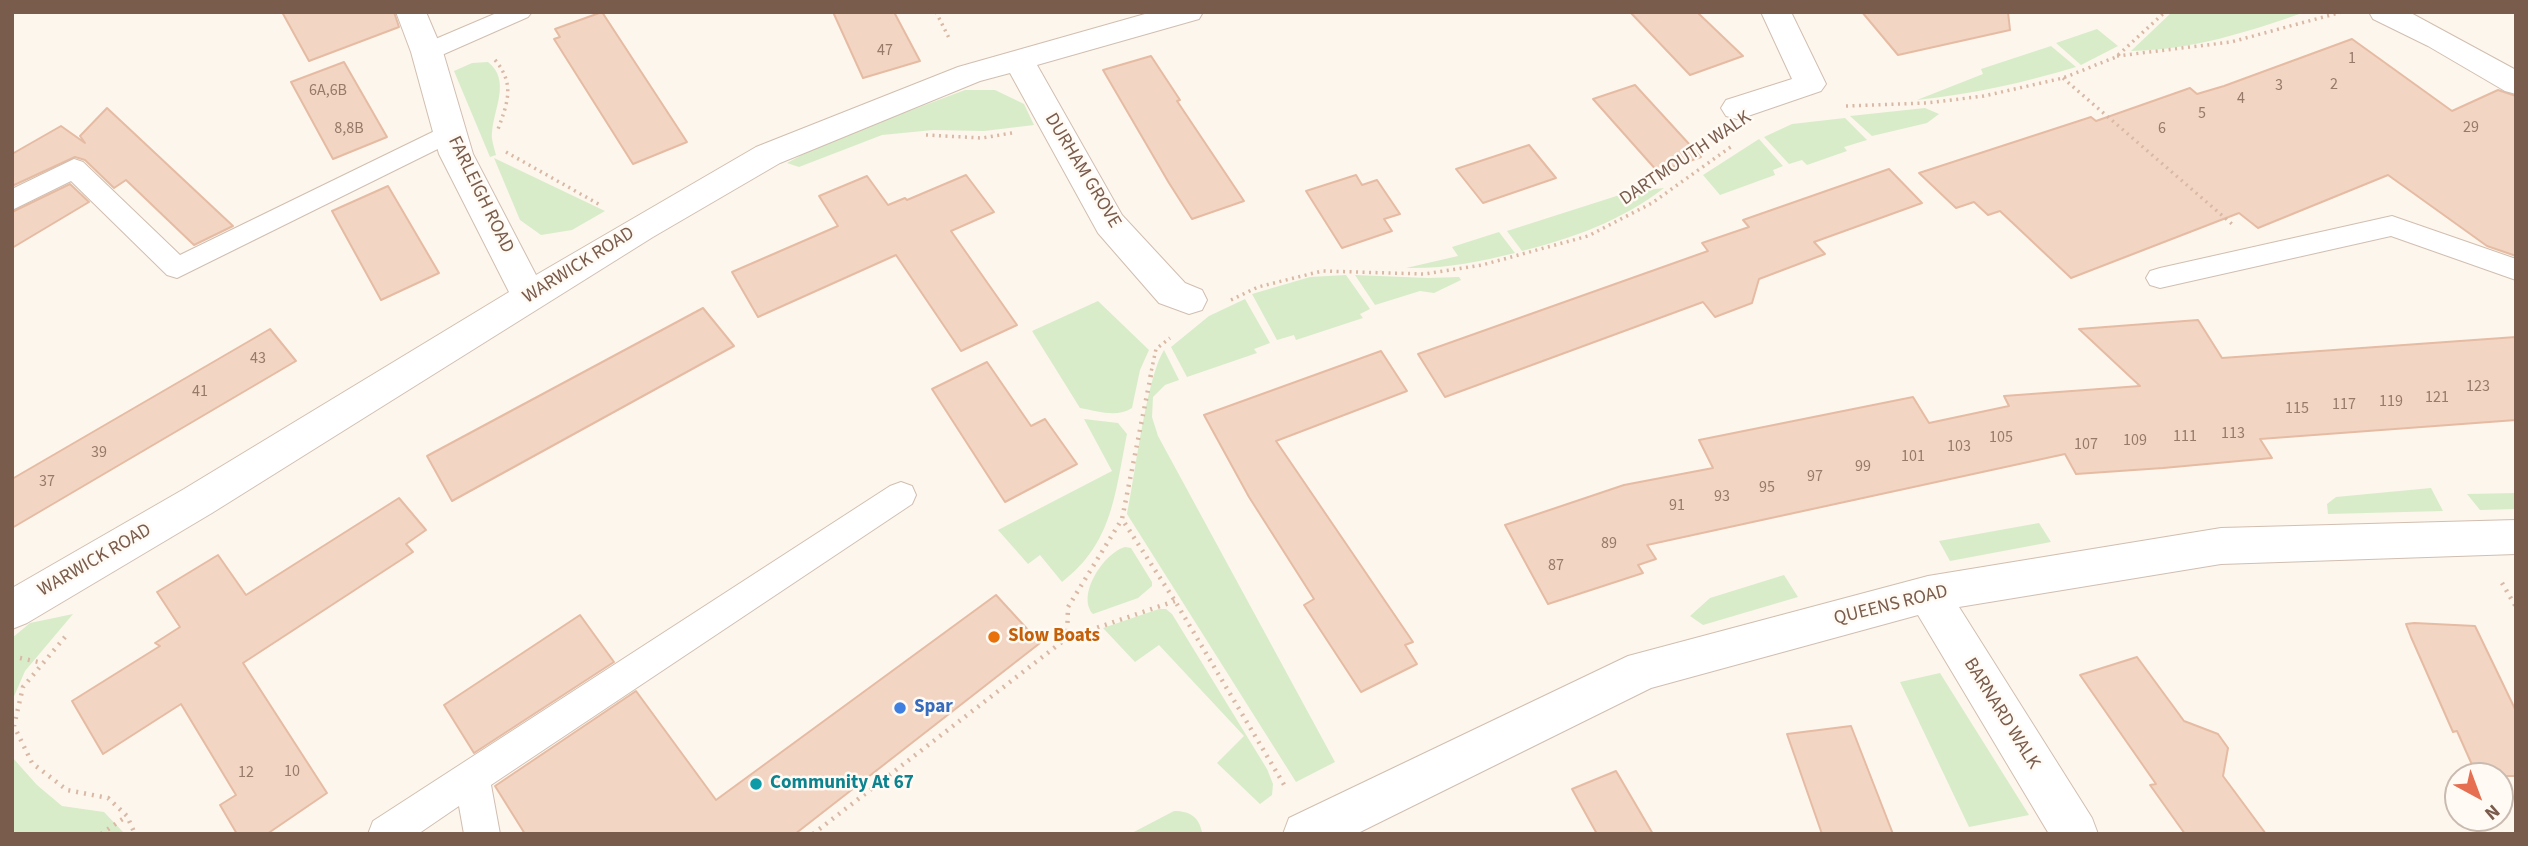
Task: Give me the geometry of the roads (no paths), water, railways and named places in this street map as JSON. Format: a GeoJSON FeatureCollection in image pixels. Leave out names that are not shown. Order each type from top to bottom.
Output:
{"type":"FeatureCollection","features":[{"type":"Feature","properties":{"kind":"street","name":"FARLEIGH ROAD"},"geometry":{"type":"LineString","coordinates":[[411,12],[437,49],[449,133],[456,154],[529,296]]}},
{"type":"Feature","properties":{"kind":"street","name":"WARWICK ROAD"},"geometry":{"type":"LineString","coordinates":[[12,610],[198,501],[641,228],[768,155],[957,79],[1188,12]]}},
{"type":"Feature","properties":{"kind":"street"},"geometry":{"type":"LineString","coordinates":[[1737,108],[1810,84],[1776,12]]}},
{"type":"Feature","properties":{"kind":"street"},"geometry":{"type":"LineString","coordinates":[[2384,12],[2439,39],[2516,84]]}},
{"type":"Feature","properties":{"kind":"street","name":"DURHAM GROVE"},"geometry":{"type":"LineString","coordinates":[[1018,60],[1110,225],[1172,293],[1189,300]]}},
{"type":"Feature","properties":{"kind":"street","name":"QUEENS ROAD"},"geometry":{"type":"LineString","coordinates":[[1309,832],[1643,670],[1928,594],[2221,546],[2516,537]]}},
{"type":"Feature","properties":{"kind":"street","name":"BARNARD WALK"},"geometry":{"type":"LineString","coordinates":[[1928,594],[2075,834]]}},
{"type":"Feature","properties":{"kind":"lane"},"geometry":{"type":"LineString","coordinates":[[437,49],[520,12]]}},
{"type":"Feature","properties":{"kind":"lane"},"geometry":{"type":"LineString","coordinates":[[12,201],[74,168],[177,268],[449,133]]}},
{"type":"Feature","properties":{"kind":"lane"},"geometry":{"type":"LineString","coordinates":[[2161,278],[2392,226],[2516,270]]}},
{"type":"Feature","properties":{"kind":"lane"},"geometry":{"type":"LineString","coordinates":[[386,834],[901,495]]}},
{"type":"Feature","properties":{"kind":"lane"},"geometry":{"type":"LineString","coordinates":[[472,778],[482,834]]}},
{"type":"Feature","properties":{"kind":"place","name":"Slow Boats"},"geometry":{"type":"Point","coordinates":[994,637]}},
{"type":"Feature","properties":{"kind":"place","name":"Spar"},"geometry":{"type":"Point","coordinates":[900,708]}},
{"type":"Feature","properties":{"kind":"place","name":"Community At 67"},"geometry":{"type":"Point","coordinates":[756,784]}}]}
